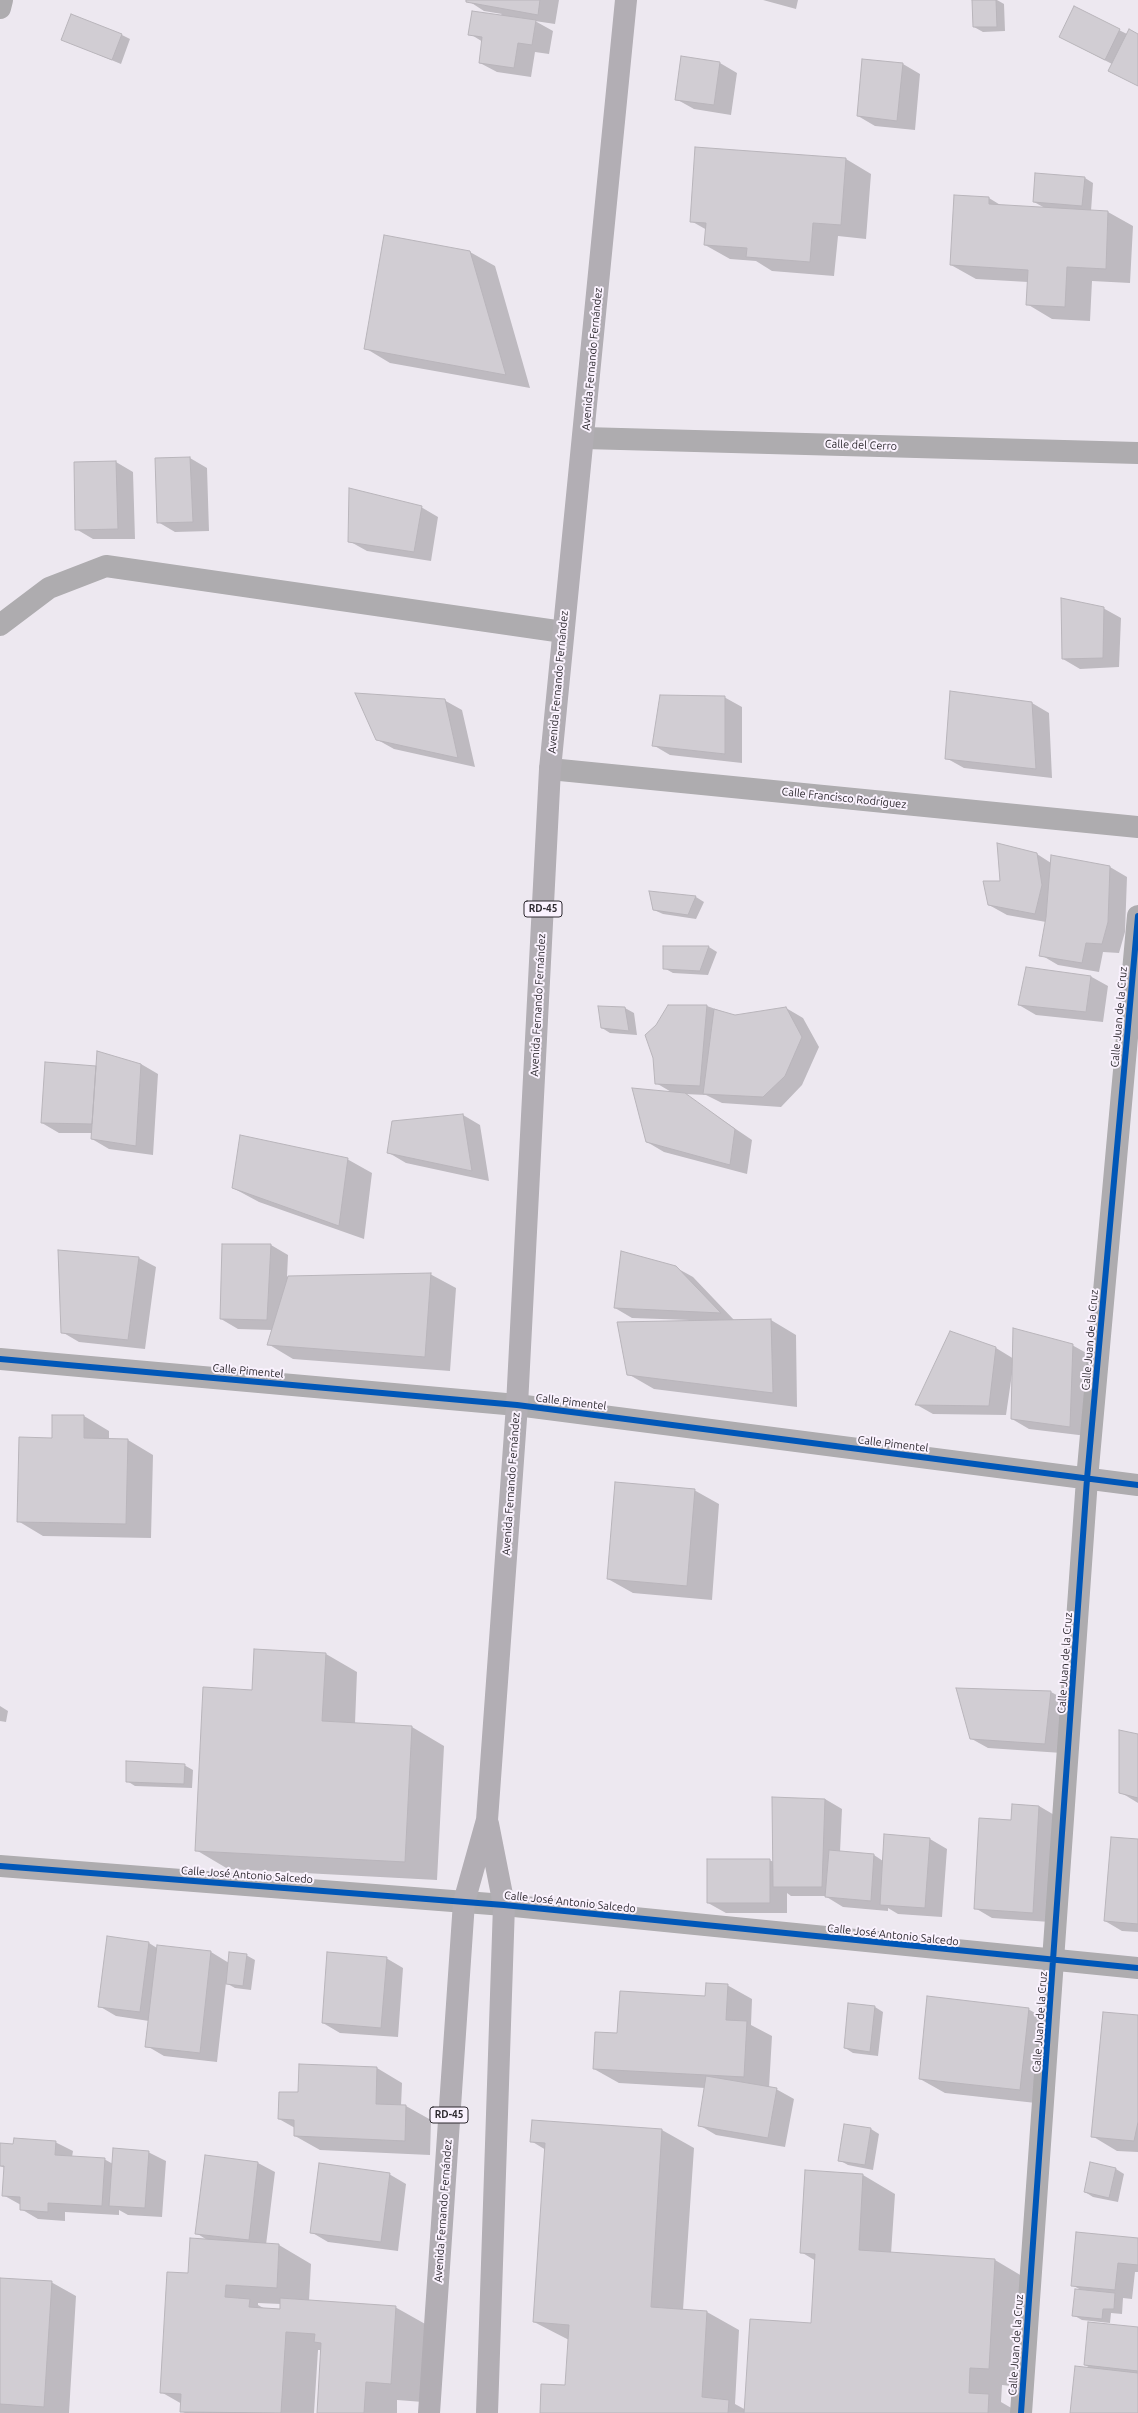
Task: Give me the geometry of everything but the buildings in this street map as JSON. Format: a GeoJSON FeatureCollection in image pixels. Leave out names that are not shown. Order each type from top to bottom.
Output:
{"type":"FeatureCollection","features":[{"type":"Feature","properties":{"kind":"main road","name":"Avenida Fernando Fernández"},"geometry":{"type":"LineString","coordinates":[[429,2413],[464,1902],[487,1820],[516,1406],[550,770],[562,632],[584,438],[626,0]]}},
{"type":"Feature","properties":{"kind":"main road","name":"Avenida Fernando Fernández"},"geometry":{"type":"LineString","coordinates":[[487,1820],[504,1905],[487,2413]]}},
{"type":"Feature","properties":{"kind":"street"},"geometry":{"type":"LineString","coordinates":[[0,8],[2,0]]}},
{"type":"Feature","properties":{"kind":"street","name":"Calle del Cerro"},"geometry":{"type":"LineString","coordinates":[[584,438],[1138,453]]}},
{"type":"Feature","properties":{"kind":"street"},"geometry":{"type":"LineString","coordinates":[[0,625],[48,588],[106,566],[562,632]]}},
{"type":"Feature","properties":{"kind":"street","name":"Calle Francisco Rodríguez"},"geometry":{"type":"LineString","coordinates":[[550,770],[1138,827]]}},
{"type":"Feature","properties":{"kind":"street","name":"Calle Juan de la Cruz"},"geometry":{"type":"LineString","coordinates":[[1021,2413],[1055,1961],[1087,1479],[1138,916]]}},
{"type":"Feature","properties":{"kind":"street","name":"Calle Pimentel"},"geometry":{"type":"LineString","coordinates":[[0,1359],[516,1406],[1138,1485]]}},
{"type":"Feature","properties":{"kind":"street","name":"Calle José Antonio Salcedo"},"geometry":{"type":"LineString","coordinates":[[0,1866],[504,1905],[1055,1961],[1138,1968]]}},
{"type":"Feature","properties":{"kind":"cycle path"},"geometry":{"type":"LineString","coordinates":[[1021,2413],[1087,1479],[1138,916]]}},
{"type":"Feature","properties":{"kind":"cycle path"},"geometry":{"type":"LineString","coordinates":[[0,1359],[517,1405],[1138,1485]]}},
{"type":"Feature","properties":{"kind":"cycle path"},"geometry":{"type":"LineString","coordinates":[[0,1866],[504,1905],[1138,1968]]}}]}
